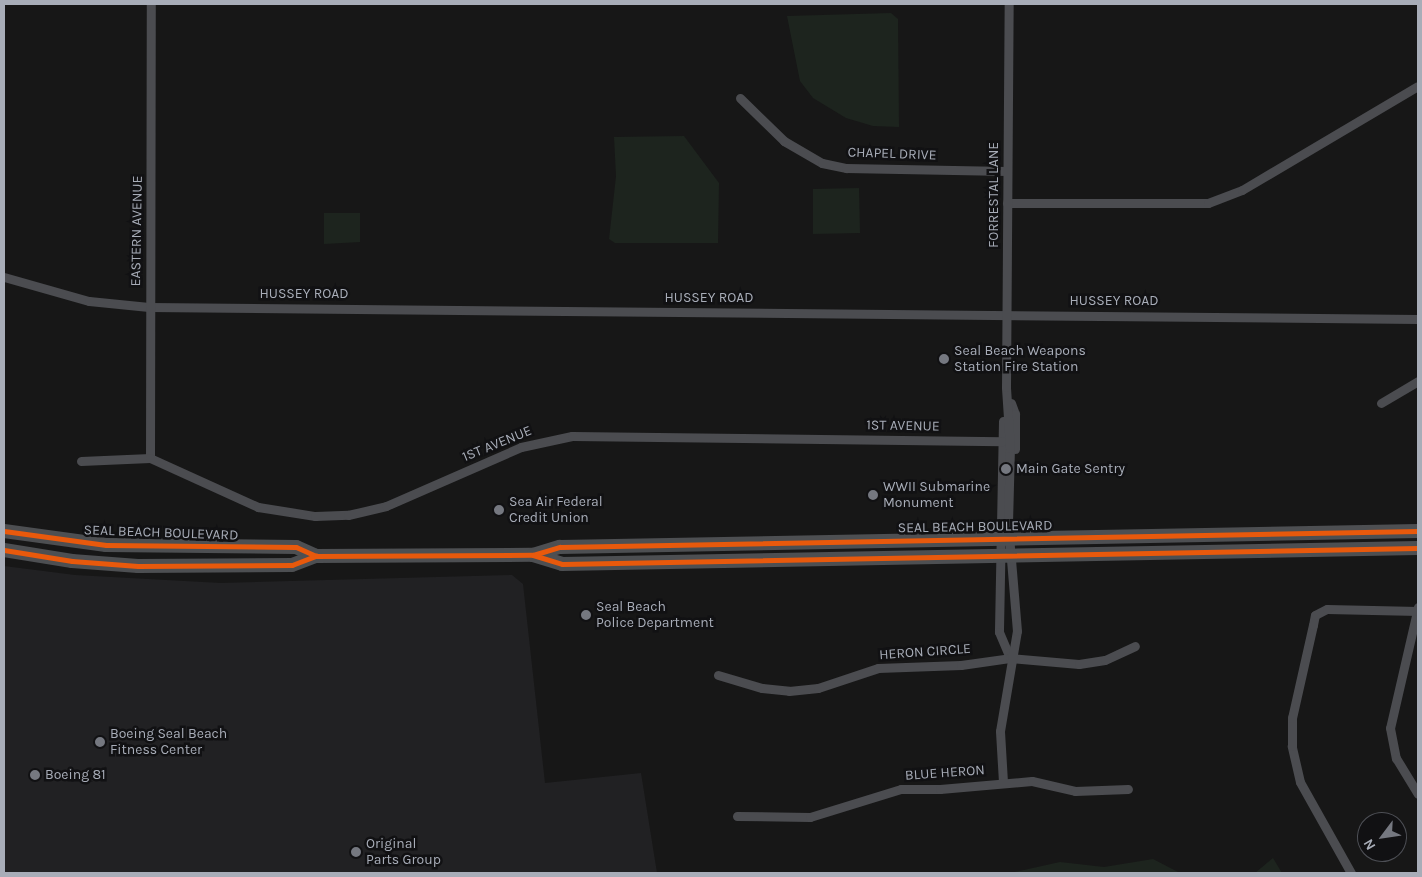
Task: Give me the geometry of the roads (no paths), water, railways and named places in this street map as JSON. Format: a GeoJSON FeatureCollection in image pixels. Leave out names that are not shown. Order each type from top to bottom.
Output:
{"type":"FeatureCollection","features":[{"type":"Feature","properties":{"kind":"main road","name":"SEAL BEACH BOULEVARD"},"geometry":{"type":"LineString","coordinates":[[4,531],[106,545],[296,547],[316,556]]}},
{"type":"Feature","properties":{"kind":"main road","name":"SEAL BEACH BOULEVARD"},"geometry":{"type":"LineString","coordinates":[[4,550],[72,561],[138,566],[292,566],[316,556],[532,554],[560,547],[1418,531]]}},
{"type":"Feature","properties":{"kind":"main road","name":"SEAL BEACH BOULEVARD"},"geometry":{"type":"LineString","coordinates":[[532,554],[562,564],[1418,548]]}},
{"type":"Feature","properties":{"kind":"street","name":"EASTERN AVENUE"},"geometry":{"type":"LineString","coordinates":[[150,458],[151,4]]}},
{"type":"Feature","properties":{"kind":"street","name":"FORRESTAL LANE"},"geometry":{"type":"LineString","coordinates":[[1006,538],[1010,464],[1007,391],[1009,4]]}},
{"type":"Feature","properties":{"kind":"street"},"geometry":{"type":"LineString","coordinates":[[1007,203],[1208,203],[1242,190],[1418,86]]}},
{"type":"Feature","properties":{"kind":"street","name":"CHAPEL DRIVE"},"geometry":{"type":"LineString","coordinates":[[740,98],[784,140],[822,162],[846,168],[1007,172]]}},
{"type":"Feature","properties":{"kind":"street","name":"HUSSEY ROAD"},"geometry":{"type":"LineString","coordinates":[[4,278],[89,300],[150,307],[1418,319]]}},
{"type":"Feature","properties":{"kind":"street"},"geometry":{"type":"LineString","coordinates":[[1380,403],[1418,381]]}},
{"type":"Feature","properties":{"kind":"street","name":"FORRESTAL LANE"},"geometry":{"type":"LineString","coordinates":[[1006,538],[1002,441],[1003,396],[1007,391]]}},
{"type":"Feature","properties":{"kind":"street","name":"1ST AVENUE"},"geometry":{"type":"LineString","coordinates":[[81,462],[150,458],[258,507],[315,516],[348,515],[386,506],[521,447],[565,437],[1002,441]]}},
{"type":"Feature","properties":{"kind":"street"},"geometry":{"type":"LineString","coordinates":[[1003,782],[1000,731],[1010,658],[1017,631],[1006,538]]}},
{"type":"Feature","properties":{"kind":"street"},"geometry":{"type":"LineString","coordinates":[[1007,555],[999,632],[1010,658]]}},
{"type":"Feature","properties":{"kind":"street"},"geometry":{"type":"LineString","coordinates":[[1418,605],[1390,728],[1396,758],[1418,794]]}},
{"type":"Feature","properties":{"kind":"street"},"geometry":{"type":"LineString","coordinates":[[1351,873],[1300,782],[1292,746],[1292,718],[1313,625],[1316,615],[1327,609],[1418,611]]}},
{"type":"Feature","properties":{"kind":"street","name":"HERON CIRCLE"},"geometry":{"type":"LineString","coordinates":[[718,676],[762,688],[789,691],[818,688],[878,668],[961,665],[1010,658],[1079,664],[1105,660],[1134,646]]}},
{"type":"Feature","properties":{"kind":"street","name":"BLUE HERON"},"geometry":{"type":"LineString","coordinates":[[737,816],[810,817],[901,789],[940,789],[1032,780],[1095,793],[1128,789]]}},
{"type":"Feature","properties":{"kind":"place","name":"Seal Beach Weapons Station Fire Station"},"geometry":{"type":"Point","coordinates":[944,359]}},
{"type":"Feature","properties":{"kind":"place","name":"Main Gate Sentry"},"geometry":{"type":"Point","coordinates":[1006,469]}},
{"type":"Feature","properties":{"kind":"place","name":"WWII Submarine Monument"},"geometry":{"type":"Point","coordinates":[873,495]}},
{"type":"Feature","properties":{"kind":"place","name":"Sea Air Federal Credit Union"},"geometry":{"type":"Point","coordinates":[499,510]}},
{"type":"Feature","properties":{"kind":"place","name":"Seal Beach Police Department"},"geometry":{"type":"Point","coordinates":[586,615]}},
{"type":"Feature","properties":{"kind":"place","name":"Boeing Seal Beach Fitness Center"},"geometry":{"type":"Point","coordinates":[100,742]}},
{"type":"Feature","properties":{"kind":"place","name":"Boeing 81"},"geometry":{"type":"Point","coordinates":[35,775]}},
{"type":"Feature","properties":{"kind":"place","name":"Original Parts Group"},"geometry":{"type":"Point","coordinates":[356,852]}}]}
